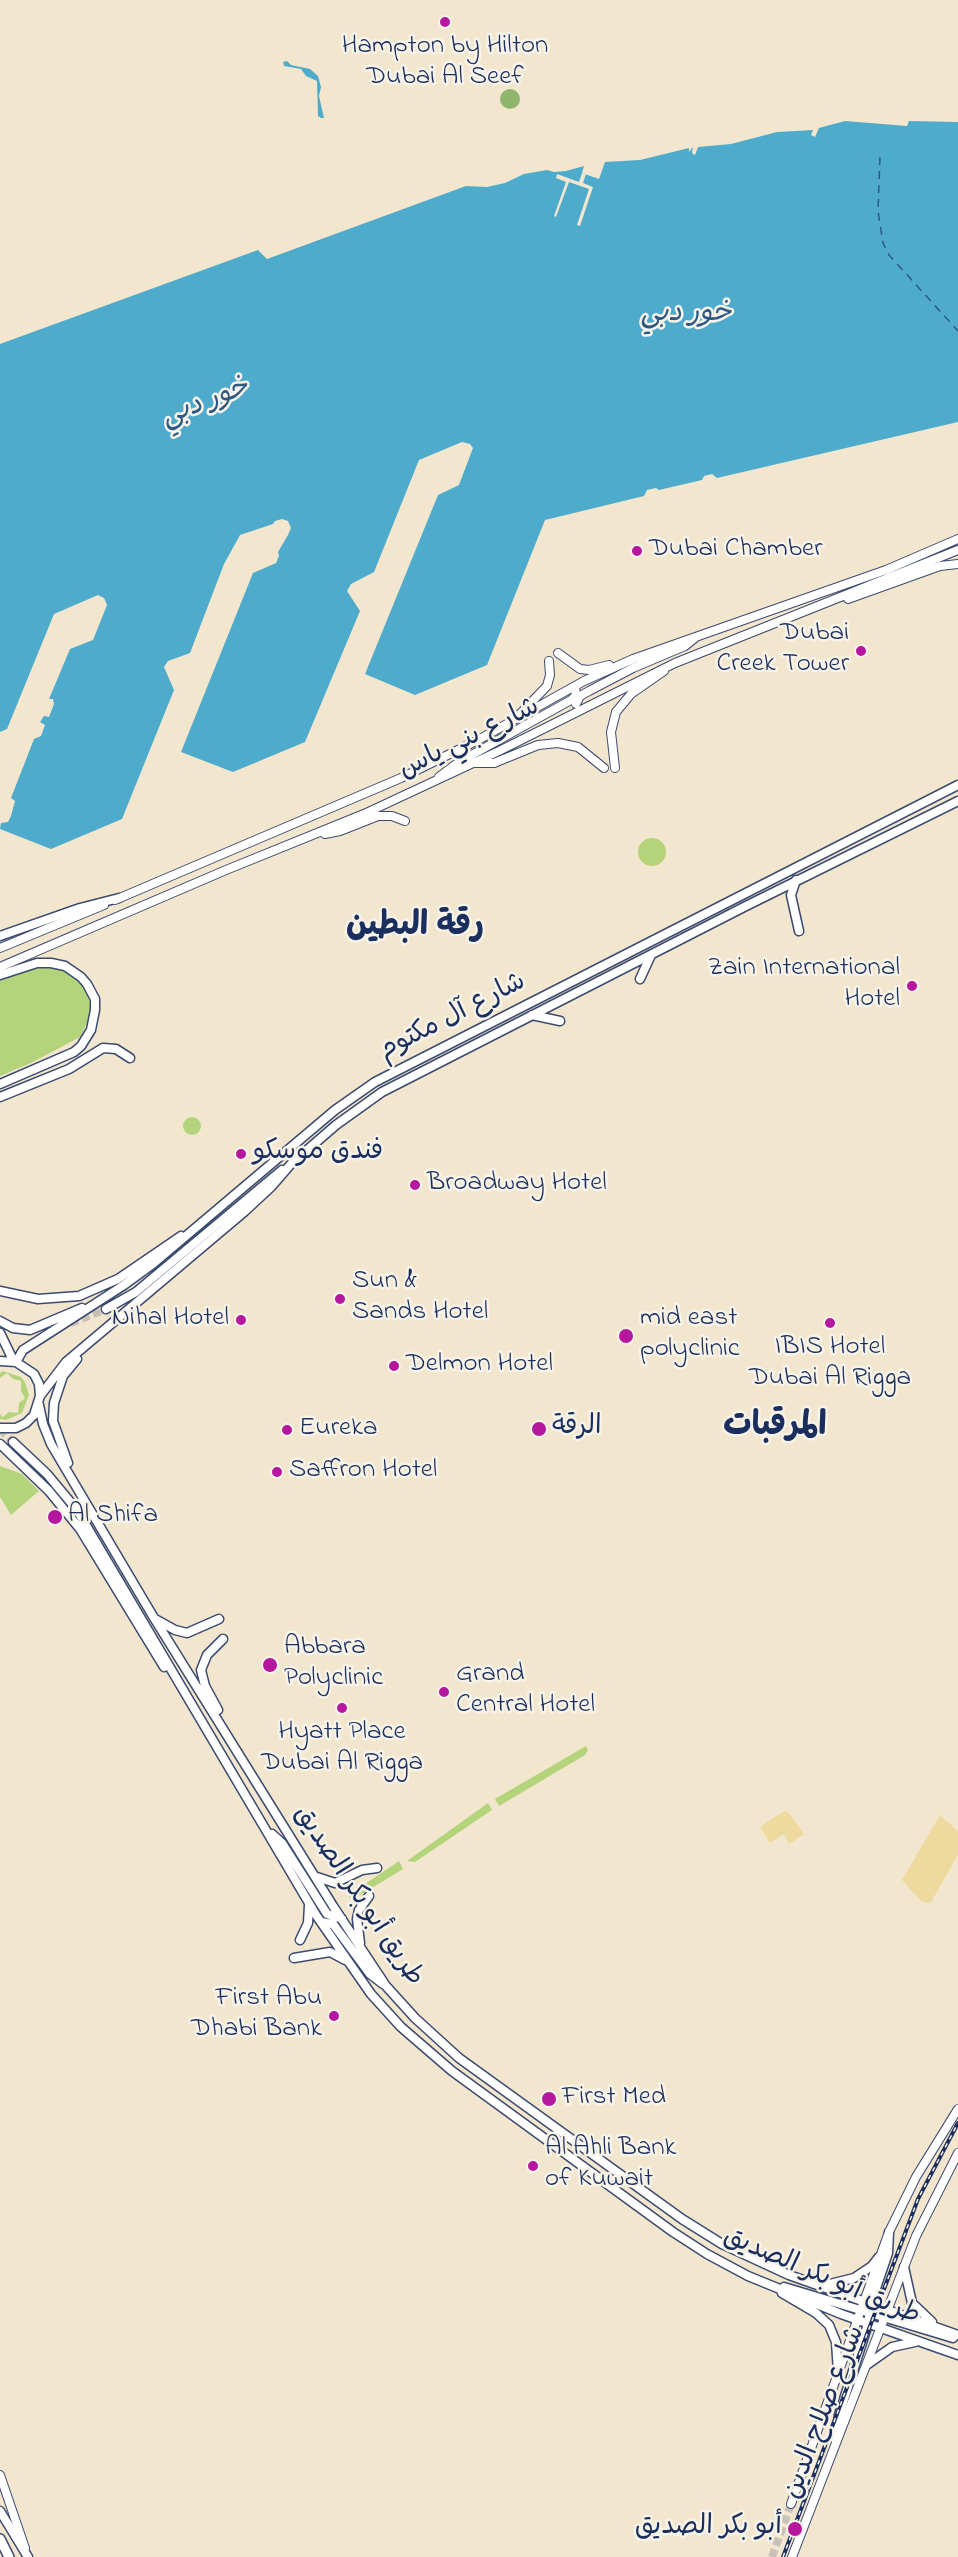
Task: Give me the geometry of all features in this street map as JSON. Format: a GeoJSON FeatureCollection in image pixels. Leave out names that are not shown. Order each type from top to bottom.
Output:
{"type":"FeatureCollection","features":[{"type":"Feature","properties":{"kind":"highway"},"geometry":{"type":"LineString","coordinates":[[0,2539],[9,2557]]}},
{"type":"Feature","properties":{"kind":"main road","name":"شارع بني ياس"},"geometry":{"type":"LineString","coordinates":[[0,948],[370,792],[455,752],[575,686],[633,659],[892,567],[958,539]]}},
{"type":"Feature","properties":{"kind":"main road","name":"شارع بني ياس"},"geometry":{"type":"LineString","coordinates":[[0,967],[226,870],[317,834],[433,782],[668,667],[958,550]]}},
{"type":"Feature","properties":{"kind":"main road"},"geometry":{"type":"LineString","coordinates":[[838,599],[856,597],[940,566],[958,564]]}},
{"type":"Feature","properties":{"kind":"main road"},"geometry":{"type":"LineString","coordinates":[[433,782],[459,762],[611,679],[685,646],[698,635]]}},
{"type":"Feature","properties":{"kind":"main road"},"geometry":{"type":"LineString","coordinates":[[558,653],[572,666],[585,670],[633,659]]}},
{"type":"Feature","properties":{"kind":"main road"},"geometry":{"type":"LineString","coordinates":[[518,718],[547,686],[550,675],[549,661]]}},
{"type":"Feature","properties":{"kind":"main road"},"geometry":{"type":"LineString","coordinates":[[615,768],[611,732],[616,712],[631,694],[656,679],[668,667]]}},
{"type":"Feature","properties":{"kind":"main road"},"geometry":{"type":"LineString","coordinates":[[575,686],[576,711]]}},
{"type":"Feature","properties":{"kind":"main road"},"geometry":{"type":"LineString","coordinates":[[566,691],[573,693],[580,705],[585,706]]}},
{"type":"Feature","properties":{"kind":"main road"},"geometry":{"type":"LineString","coordinates":[[474,763],[494,763],[538,745],[558,742],[578,747],[604,768]]}},
{"type":"Feature","properties":{"kind":"main road","name":"شارع آل مكتوم"},"geometry":{"type":"LineString","coordinates":[[15,1362],[22,1350],[137,1276],[335,1110],[375,1082],[958,785]]}},
{"type":"Feature","properties":{"kind":"main road","name":"شارع آل مكتوم"},"geometry":{"type":"LineString","coordinates":[[40,1396],[60,1369],[103,1330],[244,1212],[272,1186],[291,1164],[351,1113],[382,1092],[796,880],[958,801]]}},
{"type":"Feature","properties":{"kind":"main road"},"geometry":{"type":"LineString","coordinates":[[317,834],[340,831],[378,816],[392,816],[405,821]]}},
{"type":"Feature","properties":{"kind":"main road"},"geometry":{"type":"LineString","coordinates":[[796,880],[791,895],[799,931]]}},
{"type":"Feature","properties":{"kind":"main road"},"geometry":{"type":"LineString","coordinates":[[764,884],[771,885],[776,891]]}},
{"type":"Feature","properties":{"kind":"main road"},"geometry":{"type":"LineString","coordinates":[[0,936],[80,908],[119,898]]}},
{"type":"Feature","properties":{"kind":"main road"},"geometry":{"type":"LineString","coordinates":[[640,979],[651,955]]}},
{"type":"Feature","properties":{"kind":"main road"},"geometry":{"type":"LineString","coordinates":[[0,975],[37,963],[65,966],[81,976],[87,984],[94,999],[95,1010],[91,1030],[81,1046],[74,1052],[0,1084]]}},
{"type":"Feature","properties":{"kind":"main road"},"geometry":{"type":"LineString","coordinates":[[532,1015],[560,1021]]}},
{"type":"Feature","properties":{"kind":"main road"},"geometry":{"type":"LineString","coordinates":[[0,1096],[69,1069],[103,1048],[116,1049],[130,1058]]}},
{"type":"Feature","properties":{"kind":"main road"},"geometry":{"type":"LineString","coordinates":[[106,1309],[136,1292],[273,1176],[291,1164]]}},
{"type":"Feature","properties":{"kind":"main road"},"geometry":{"type":"LineString","coordinates":[[0,1291],[38,1299],[79,1296],[118,1279],[174,1239],[192,1231]]}},
{"type":"Feature","properties":{"kind":"main road"},"geometry":{"type":"LineString","coordinates":[[0,1321],[13,1328],[30,1330],[71,1311],[89,1307]]}},
{"type":"Feature","properties":{"kind":"main road"},"geometry":{"type":"LineString","coordinates":[[74,1480],[53,1421],[54,1403],[63,1376],[103,1330]]}},
{"type":"Feature","properties":{"kind":"main road"},"geometry":{"type":"LineString","coordinates":[[0,1333],[15,1362]]}},
{"type":"Feature","properties":{"kind":"main road"},"geometry":{"type":"LineString","coordinates":[[0,1361],[15,1362],[34,1374],[39,1384],[40,1396],[39,1405],[26,1423],[16,1428],[0,1428]]}},
{"type":"Feature","properties":{"kind":"main road","name":"طريق أبو بكر الصديق"},"geometry":{"type":"LineString","coordinates":[[39,1405],[46,1434],[154,1618],[342,1919],[387,1986],[415,2018],[459,2058],[682,2219],[746,2256],[820,2287],[867,2302],[887,2313],[945,2330],[958,2337]]}},
{"type":"Feature","properties":{"kind":"main road","name":"طريق أبو بكر الصديق"},"geometry":{"type":"LineString","coordinates":[[13,1442],[47,1474],[77,1510],[308,1901],[350,1965],[385,2011],[434,2057],[673,2232],[724,2264],[772,2286]]}},
{"type":"Feature","properties":{"kind":"main road","name":"طريق أبو بكر الصديق"},"geometry":{"type":"LineString","coordinates":[[0,1444],[49,1491],[80,1529],[172,1681],[195,1709]]}},
{"type":"Feature","properties":{"kind":"main road"},"geometry":{"type":"LineString","coordinates":[[0,1452],[23,1464]]}},
{"type":"Feature","properties":{"kind":"main road"},"geometry":{"type":"LineString","coordinates":[[154,1618],[175,1630],[187,1633],[219,1619]]}},
{"type":"Feature","properties":{"kind":"main road"},"geometry":{"type":"LineString","coordinates":[[220,1722],[217,1708],[203,1681],[201,1670],[207,1655],[223,1639]]}},
{"type":"Feature","properties":{"kind":"main road"},"geometry":{"type":"LineString","coordinates":[[269,1832],[282,1843],[327,1914],[342,1919]]}},
{"type":"Feature","properties":{"kind":"main road"},"geometry":{"type":"LineString","coordinates":[[315,1876],[328,1883],[335,1883],[362,1870],[377,1868]]}},
{"type":"Feature","properties":{"kind":"main road"},"geometry":{"type":"LineString","coordinates":[[362,1949],[357,1919],[363,1902],[369,1896]]}},
{"type":"Feature","properties":{"kind":"main road"},"geometry":{"type":"LineString","coordinates":[[300,1940],[308,1923],[308,1901]]}},
{"type":"Feature","properties":{"kind":"main road"},"geometry":{"type":"LineString","coordinates":[[321,1922],[333,1924],[370,1974],[387,1986]]}},
{"type":"Feature","properties":{"kind":"main road"},"geometry":{"type":"LineString","coordinates":[[294,1958],[330,1952],[350,1965]]}},
{"type":"Feature","properties":{"kind":"main road","name":"شارع صلاح الدين"},"geometry":{"type":"LineString","coordinates":[[791,2504],[858,2315],[867,2302],[879,2257],[916,2177],[958,2109]]}},
{"type":"Feature","properties":{"kind":"main road","name":"شارع صلاح الدين"},"geometry":{"type":"LineString","coordinates":[[792,2557],[882,2329],[904,2267],[928,2210],[958,2153]]}},
{"type":"Feature","properties":{"kind":"main road"},"geometry":{"type":"LineString","coordinates":[[836,2441],[839,2415],[868,2324],[870,2313],[867,2302],[888,2253],[890,2232]]}},
{"type":"Feature","properties":{"kind":"main road"},"geometry":{"type":"LineString","coordinates":[[820,2287],[854,2278],[872,2266],[879,2257]]}},
{"type":"Feature","properties":{"kind":"main road"},"geometry":{"type":"LineString","coordinates":[[904,2267],[912,2303],[924,2317],[945,2330]]}},
{"type":"Feature","properties":{"kind":"main road"},"geometry":{"type":"LineString","coordinates":[[772,2286],[813,2294],[858,2315],[887,2313],[958,2337]]}},
{"type":"Feature","properties":{"kind":"main road"},"geometry":{"type":"LineString","coordinates":[[772,2286],[789,2299],[816,2313],[829,2325],[838,2352],[838,2372]]}},
{"type":"Feature","properties":{"kind":"main road","name":"طريق أبو بكر الصديق"},"geometry":{"type":"LineString","coordinates":[[858,2315],[868,2324],[958,2355]]}},
{"type":"Feature","properties":{"kind":"main road"},"geometry":{"type":"LineString","coordinates":[[868,2364],[892,2347],[919,2342]]}},
{"type":"Feature","properties":{"kind":"main road"},"geometry":{"type":"LineString","coordinates":[[0,2475],[28,2556]]}},
{"type":"Feature","properties":{"kind":"main road"},"geometry":{"type":"LineString","coordinates":[[0,2511],[28,2556]]}},
{"type":"Feature","properties":{"kind":"green space"},"geometry":{"type":"Polygon","coordinates":[[[506,89],[514,89],[520,95],[520,103],[514,109],[506,109],[500,103],[500,95],[506,89]]]}},
{"type":"Feature","properties":{"kind":"green space"},"geometry":{"type":"Polygon","coordinates":[[[652,838],[662,842],[666,852],[662,862],[652,866],[642,862],[638,852],[642,842],[652,838]]]}},
{"type":"Feature","properties":{"kind":"green space"},"geometry":{"type":"Polygon","coordinates":[[[41,964],[60,965],[79,980],[88,992],[91,1016],[80,1037],[31,1063],[0,1076],[0,980],[41,964]]]}},
{"type":"Feature","properties":{"kind":"green space"},"geometry":{"type":"Polygon","coordinates":[[[192,1117],[198,1120],[201,1126],[198,1132],[192,1135],[186,1132],[183,1126],[186,1120],[192,1117]]]}},
{"type":"Feature","properties":{"kind":"green space"},"geometry":{"type":"Polygon","coordinates":[[[3,1371],[21,1377],[29,1395],[22,1413],[6,1420],[0,1419],[0,1414],[3,1417],[9,1412],[18,1413],[19,1403],[25,1398],[21,1391],[21,1381],[13,1379],[7,1373],[0,1378],[0,1373],[3,1371]]]}},
{"type":"Feature","properties":{"kind":"green space"},"geometry":{"type":"Polygon","coordinates":[[[0,1466],[22,1474],[39,1491],[11,1515],[0,1497],[0,1466]]]}},
{"type":"Feature","properties":{"kind":"green space"},"geometry":{"type":"Polygon","coordinates":[[[586,1746],[588,1750],[585,1755],[499,1806],[495,1799],[586,1746]]]}},
{"type":"Feature","properties":{"kind":"green space"},"geometry":{"type":"Polygon","coordinates":[[[488,1803],[492,1810],[415,1862],[407,1861],[488,1803]]]}},
{"type":"Feature","properties":{"kind":"green space"},"geometry":{"type":"Polygon","coordinates":[[[399,1861],[403,1869],[352,1900],[349,1896],[356,1890],[399,1861]]]}},
{"type":"Feature","properties":{"kind":"sand"},"geometry":{"type":"Polygon","coordinates":[[[784,1811],[789,1813],[804,1834],[789,1844],[784,1834],[770,1843],[760,1827],[784,1811]]]}},
{"type":"Feature","properties":{"kind":"sand"},"geometry":{"type":"Polygon","coordinates":[[[940,1815],[958,1831],[958,1855],[931,1902],[927,1903],[922,1902],[902,1880],[940,1815]]]}},
{"type":"Feature","properties":{"kind":"water"},"geometry":{"type":"Polygon","coordinates":[[[287,61],[291,65],[310,69],[318,76],[321,87],[319,96],[324,118],[318,116],[317,81],[306,76],[301,69],[284,66],[283,62],[287,61]]]}},
{"type":"Feature","properties":{"kind":"water","name":"خور دبي"},"geometry":{"type":"Polygon","coordinates":[[[845,121],[907,126],[909,121],[958,122],[958,422],[717,478],[712,474],[704,476],[702,480],[659,490],[656,488],[647,490],[644,496],[545,520],[487,665],[415,695],[365,674],[438,495],[459,485],[473,448],[470,444],[462,442],[419,460],[374,572],[351,584],[347,591],[360,611],[305,742],[233,772],[181,752],[253,573],[276,563],[278,552],[291,528],[288,521],[282,519],[240,535],[224,564],[190,653],[168,661],[164,667],[174,690],[122,819],[51,849],[0,829],[1,823],[8,822],[11,816],[15,801],[11,798],[34,739],[41,736],[45,725],[40,722],[44,716],[49,717],[54,704],[53,699],[49,699],[70,649],[93,640],[107,605],[104,598],[98,595],[54,614],[7,729],[0,732],[0,344],[258,250],[267,259],[466,186],[487,187],[505,183],[524,174],[547,170],[566,171],[584,166],[582,173],[599,179],[605,162],[640,160],[689,148],[689,152],[693,147],[692,153],[695,155],[698,147],[731,144],[777,132],[813,130],[811,135],[815,137],[819,128],[845,121]]]}},
{"type":"Feature","properties":{"kind":"pier"},"geometry":{"type":"Polygon","coordinates":[[[582,173],[586,174],[583,183],[593,187],[580,226],[577,225],[589,189],[569,182],[556,217],[554,216],[566,182],[556,178],[557,174],[579,182],[582,173]]]}},
{"type":"Feature","properties":{"kind":"ferry route"},"geometry":{"type":"LineString","coordinates":[[880,157],[878,211],[883,243],[889,255],[958,331]]}},
{"type":"Feature","properties":{"kind":"tunnel"},"geometry":{"type":"LineString","coordinates":[[35,1328],[69,1324],[106,1309]]}},
{"type":"Feature","properties":{"kind":"tunnel"},"geometry":{"type":"LineString","coordinates":[[0,1429],[13,1442]]}},
{"type":"Feature","properties":{"kind":"tunnel"},"geometry":{"type":"LineString","coordinates":[[772,2557],[791,2504]]}},
{"type":"Feature","properties":{"kind":"railway"},"geometry":{"type":"LineString","coordinates":[[783,2557],[918,2199],[958,2123]]}},
{"type":"Feature","properties":{"kind":"place","name":"Hampton by Hilton Dubai Al Seef"},"geometry":{"type":"Point","coordinates":[445,22]}},
{"type":"Feature","properties":{"kind":"place","name":"Dubai Chamber"},"geometry":{"type":"Point","coordinates":[637,551]}},
{"type":"Feature","properties":{"kind":"place","name":"Dubai Creek Tower"},"geometry":{"type":"Point","coordinates":[861,651]}},
{"type":"Feature","properties":{"kind":"place","name":"Zain International Hotel"},"geometry":{"type":"Point","coordinates":[912,986]}},
{"type":"Feature","properties":{"kind":"place","name":"فندق موسكو"},"geometry":{"type":"Point","coordinates":[241,1154]}},
{"type":"Feature","properties":{"kind":"place","name":"Broadway Hotel"},"geometry":{"type":"Point","coordinates":[415,1185]}},
{"type":"Feature","properties":{"kind":"place","name":"Sun & Sands Hotel"},"geometry":{"type":"Point","coordinates":[340,1299]}},
{"type":"Feature","properties":{"kind":"place","name":"Nihal Hotel"},"geometry":{"type":"Point","coordinates":[241,1320]}},
{"type":"Feature","properties":{"kind":"place","name":"IBIS Hotel Dubai Al Rigga"},"geometry":{"type":"Point","coordinates":[830,1323]}},
{"type":"Feature","properties":{"kind":"place","name":"mid east polyclinic"},"geometry":{"type":"Point","coordinates":[626,1336]}},
{"type":"Feature","properties":{"kind":"place","name":"Delmon Hotel"},"geometry":{"type":"Point","coordinates":[394,1366]}},
{"type":"Feature","properties":{"kind":"place","name":"الرقة"},"geometry":{"type":"Point","coordinates":[539,1429]}},
{"type":"Feature","properties":{"kind":"place","name":"Eureka"},"geometry":{"type":"Point","coordinates":[287,1430]}},
{"type":"Feature","properties":{"kind":"place","name":"Saffron Hotel"},"geometry":{"type":"Point","coordinates":[277,1472]}},
{"type":"Feature","properties":{"kind":"place","name":"Al Shifa"},"geometry":{"type":"Point","coordinates":[55,1517]}},
{"type":"Feature","properties":{"kind":"place","name":"Abbara Polyclinic"},"geometry":{"type":"Point","coordinates":[270,1665]}},
{"type":"Feature","properties":{"kind":"place","name":"Grand Central Hotel"},"geometry":{"type":"Point","coordinates":[444,1692]}},
{"type":"Feature","properties":{"kind":"place","name":"Hyatt Place Dubai Al Rigga"},"geometry":{"type":"Point","coordinates":[342,1708]}},
{"type":"Feature","properties":{"kind":"place","name":"First Abu Dhabi Bank"},"geometry":{"type":"Point","coordinates":[334,2016]}},
{"type":"Feature","properties":{"kind":"place","name":"First Med"},"geometry":{"type":"Point","coordinates":[549,2099]}},
{"type":"Feature","properties":{"kind":"place","name":"Al Ahli Bank of Kuwait"},"geometry":{"type":"Point","coordinates":[533,2166]}},
{"type":"Feature","properties":{"kind":"place","name":"أبو بكر الصديق"},"geometry":{"type":"Point","coordinates":[795,2529]}},
{"type":"Feature","properties":{"kind":"district","name":"رقة البطين"},"geometry":{"type":"Point","coordinates":[415,929]}},
{"type":"Feature","properties":{"kind":"district","name":"المرقبات"},"geometry":{"type":"Point","coordinates":[775,1429]}}]}
